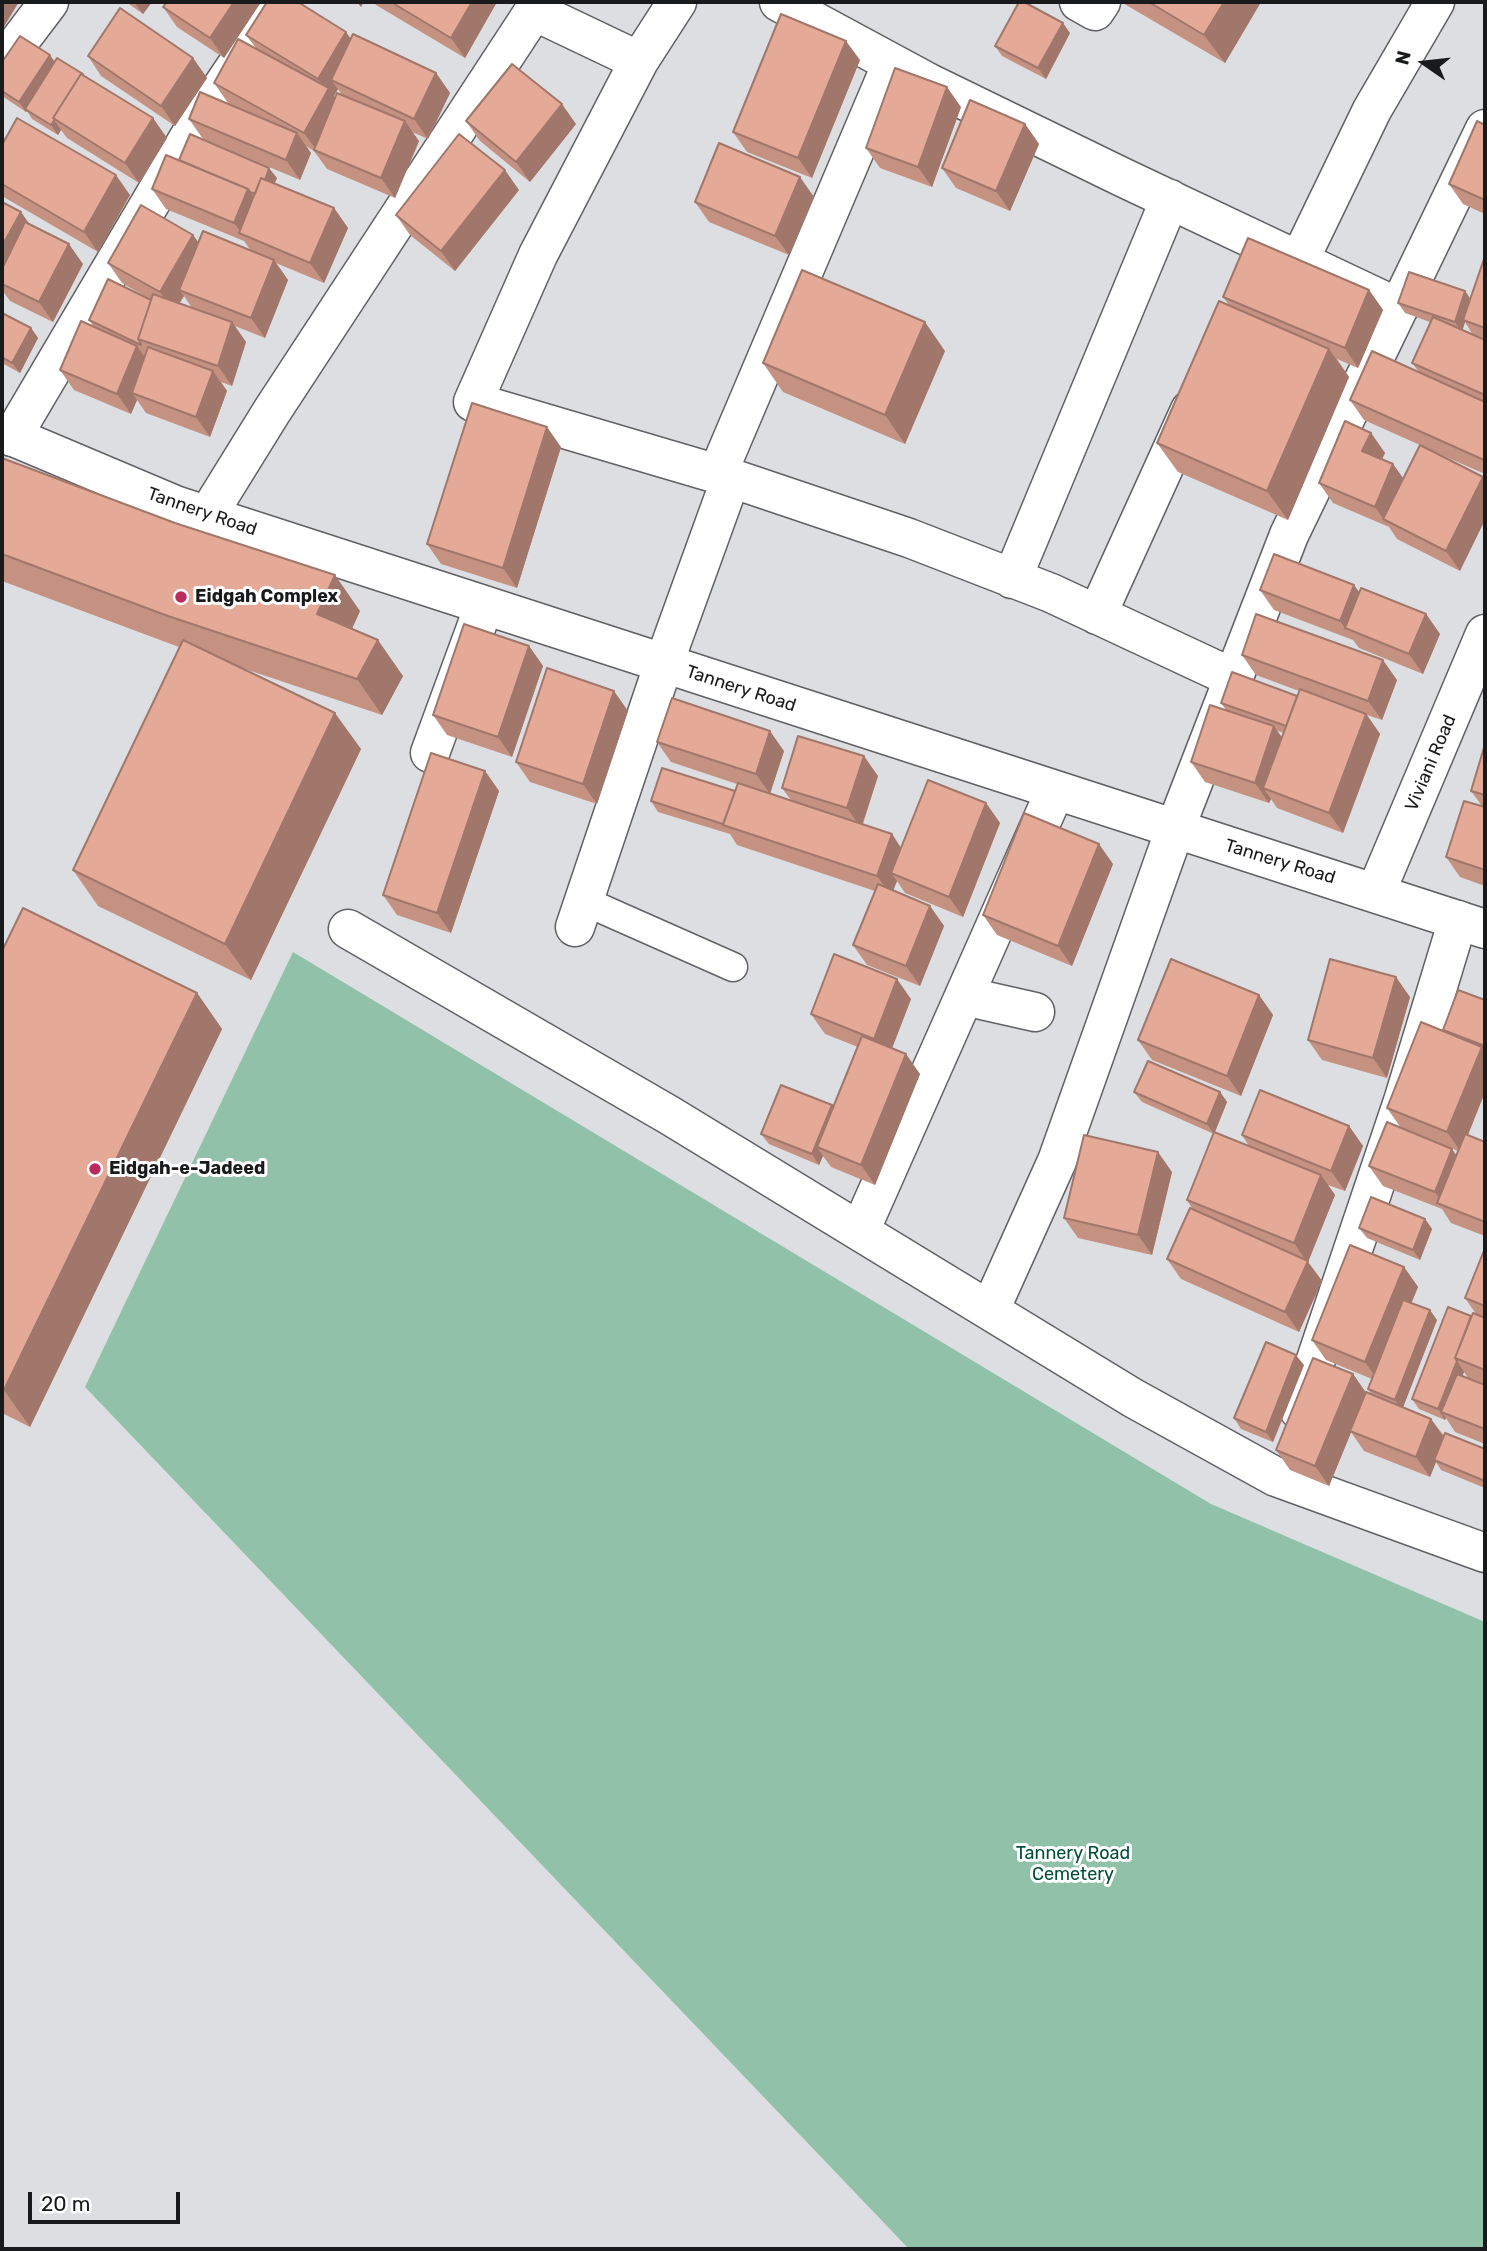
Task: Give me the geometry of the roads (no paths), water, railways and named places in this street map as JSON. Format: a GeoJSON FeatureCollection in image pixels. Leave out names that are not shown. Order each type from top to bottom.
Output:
{"type":"FeatureCollection","features":[{"type":"Feature","properties":{"kind":"street"},"geometry":{"type":"LineString","coordinates":[[2,64],[49,2]]}},
{"type":"Feature","properties":{"kind":"street"},"geometry":{"type":"LineString","coordinates":[[7,435],[194,129],[279,2]]}},
{"type":"Feature","properties":{"kind":"street"},"geometry":{"type":"LineString","coordinates":[[677,2],[639,61],[538,255],[472,402],[724,476],[909,538],[1051,593],[1233,678]]}},
{"type":"Feature","properties":{"kind":"street"},"geometry":{"type":"LineString","coordinates":[[779,2],[892,63],[1399,308]]}},
{"type":"Feature","properties":{"kind":"street"},"geometry":{"type":"LineString","coordinates":[[1079,2],[1096,12],[1101,2]]}},
{"type":"Feature","properties":{"kind":"street"},"geometry":{"type":"LineString","coordinates":[[1299,261],[1372,110],[1435,2]]}},
{"type":"Feature","properties":{"kind":"street"},"geometry":{"type":"LineString","coordinates":[[207,516],[272,411],[534,11],[639,61]]}},
{"type":"Feature","properties":{"kind":"street"},"geometry":{"type":"LineString","coordinates":[[579,914],[724,476],[892,63]]}},
{"type":"Feature","properties":{"kind":"street"},"geometry":{"type":"LineString","coordinates":[[990,1310],[1057,1161],[1175,829],[1289,535],[1485,129]]}},
{"type":"Feature","properties":{"kind":"street"},"geometry":{"type":"LineString","coordinates":[[1012,579],[1170,199]]}},
{"type":"Feature","properties":{"kind":"street"},"geometry":{"type":"LineString","coordinates":[[1248,281],[1265,244]]}},
{"type":"Feature","properties":{"kind":"street"},"geometry":{"type":"LineString","coordinates":[[1097,615],[1203,380]]}},
{"type":"Feature","properties":{"kind":"street","name":"Tannery Road"},"geometry":{"type":"LineString","coordinates":[[7,435],[207,516],[1472,924]]}},
{"type":"Feature","properties":{"kind":"street"},"geometry":{"type":"LineString","coordinates":[[430,753],[484,606]]}},
{"type":"Feature","properties":{"kind":"street","name":"Viviani Road"},"geometry":{"type":"LineString","coordinates":[[1376,892],[1485,634]]}},
{"type":"Feature","properties":{"kind":"street"},"geometry":{"type":"LineString","coordinates":[[860,1231],[1055,791]]}},
{"type":"Feature","properties":{"kind":"street"},"geometry":{"type":"LineString","coordinates":[[1284,1455],[1404,1098],[1472,924]]}},
{"type":"Feature","properties":{"kind":"street"},"geometry":{"type":"LineString","coordinates":[[348,929],[669,1115],[1133,1398],[1284,1455],[1485,1553]]}},
{"type":"Feature","properties":{"kind":"street"},"geometry":{"type":"LineString","coordinates":[[964,996],[1035,1012]]}},
{"type":"Feature","properties":{"kind":"lane"},"geometry":{"type":"LineString","coordinates":[[579,914],[733,967]]}},
{"type":"Feature","properties":{"kind":"place","name":"Eidgah Complex"},"geometry":{"type":"Point","coordinates":[181,597]}},
{"type":"Feature","properties":{"kind":"place","name":"Eidgah-e-Jadeed"},"geometry":{"type":"Point","coordinates":[95,1169]}},
{"type":"Feature","properties":{"kind":"park label","name":"Tannery Road Cemetery"},"geometry":{"type":"Point","coordinates":[1073,1864]}}]}
